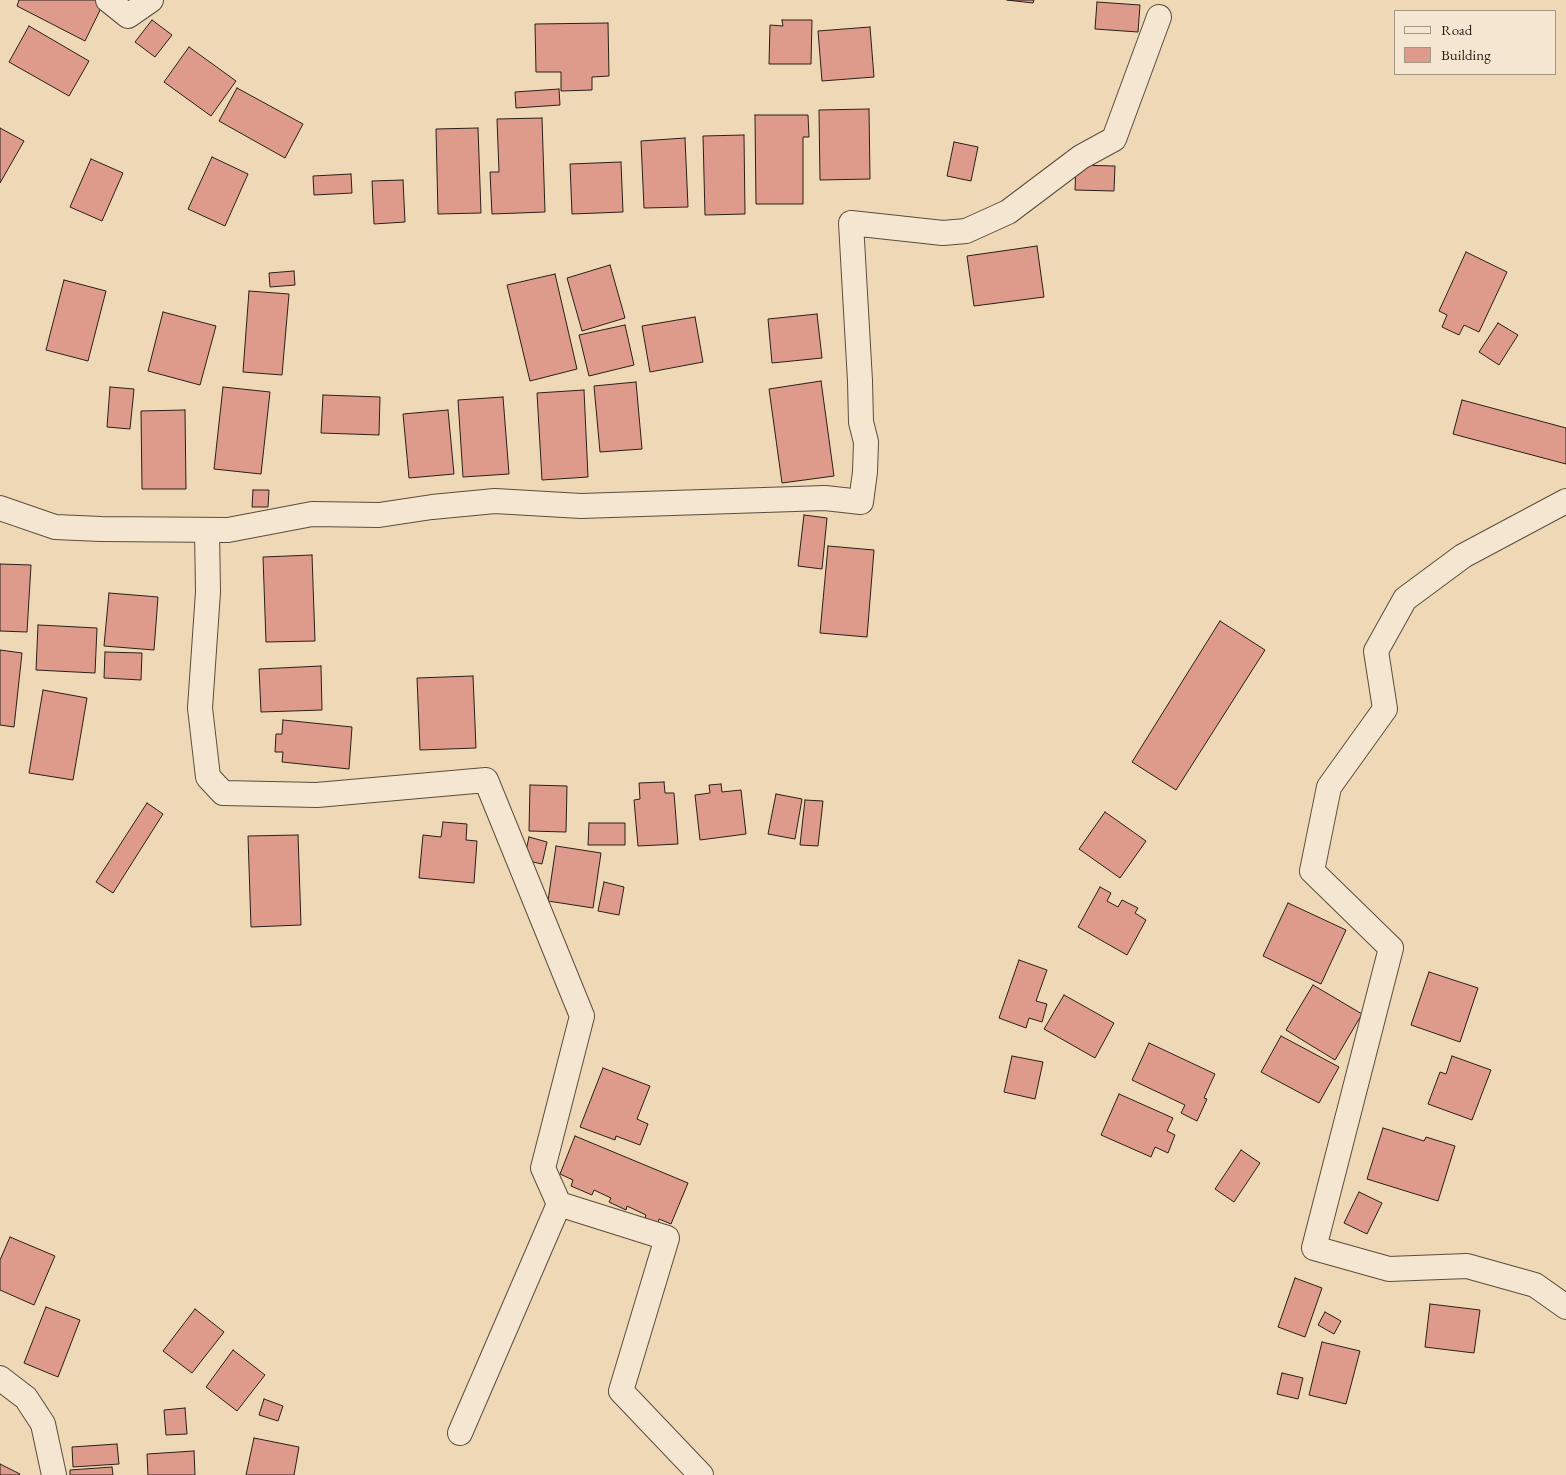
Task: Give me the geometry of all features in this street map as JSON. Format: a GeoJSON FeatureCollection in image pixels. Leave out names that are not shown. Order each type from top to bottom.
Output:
{"type":"FeatureCollection","features":[{"type":"Feature","properties":{"kind":"street"},"geometry":{"type":"LineString","coordinates":[[108,0],[128,16],[152,0]]}},
{"type":"Feature","properties":{"kind":"street"},"geometry":{"type":"LineString","coordinates":[[0,508],[55,526],[101,529],[228,530],[312,514],[379,515],[432,507],[495,501],[581,506],[825,498],[861,502],[866,442],[861,422],[851,223],[943,233],[966,231],[1008,212],[1081,157],[1114,139],[1159,17]]}},
{"type":"Feature","properties":{"kind":"street"},"geometry":{"type":"LineString","coordinates":[[1566,501],[1463,556],[1406,599],[1376,651],[1385,709],[1329,787],[1312,871],[1391,948],[1314,1248],[1389,1269],[1467,1266],[1535,1286],[1566,1307]]}},
{"type":"Feature","properties":{"kind":"street"},"geometry":{"type":"LineString","coordinates":[[207,530],[208,592],[200,708],[208,777],[223,793],[317,795],[486,780],[582,1016],[543,1168],[559,1204],[460,1433]]}},
{"type":"Feature","properties":{"kind":"street"},"geometry":{"type":"LineString","coordinates":[[559,1204],[667,1238],[621,1392],[701,1475]]}},
{"type":"Feature","properties":{"kind":"street"},"geometry":{"type":"LineString","coordinates":[[0,1378],[26,1398],[43,1424],[54,1475]]}},
{"type":"Feature","properties":{"kind":"building"},"geometry":{"type":"Polygon","coordinates":[[[19,0],[100,0],[104,2],[85,41],[17,6],[19,0]]]}},
{"type":"Feature","properties":{"kind":"building"},"geometry":{"type":"Polygon","coordinates":[[[1007,0],[1034,0],[1033,3],[1007,0]]]}},
{"type":"Feature","properties":{"kind":"building"},"geometry":{"type":"Polygon","coordinates":[[[1097,2],[1140,5],[1138,32],[1095,29],[1097,2]]]}},
{"type":"Feature","properties":{"kind":"building"},"geometry":{"type":"Polygon","coordinates":[[[152,20],[172,35],[155,57],[135,42],[152,20]]]}},
{"type":"Feature","properties":{"kind":"building"},"geometry":{"type":"Polygon","coordinates":[[[782,20],[812,20],[811,64],[769,64],[770,25],[783,26],[782,20]]]}},
{"type":"Feature","properties":{"kind":"building"},"geometry":{"type":"Polygon","coordinates":[[[608,23],[609,76],[592,77],[592,90],[561,91],[561,72],[536,72],[535,24],[608,23]]]}},
{"type":"Feature","properties":{"kind":"building"},"geometry":{"type":"Polygon","coordinates":[[[29,26],[89,61],[69,96],[9,62],[29,26]]]}},
{"type":"Feature","properties":{"kind":"building"},"geometry":{"type":"Polygon","coordinates":[[[870,27],[874,77],[822,81],[818,31],[870,27]]]}},
{"type":"Feature","properties":{"kind":"building"},"geometry":{"type":"Polygon","coordinates":[[[189,47],[236,81],[211,116],[164,82],[189,47]]]}},
{"type":"Feature","properties":{"kind":"building"},"geometry":{"type":"Polygon","coordinates":[[[237,88],[303,124],[285,158],[219,121],[237,88]]]}},
{"type":"Feature","properties":{"kind":"building"},"geometry":{"type":"Polygon","coordinates":[[[559,89],[560,105],[516,108],[515,92],[559,89]]]}},
{"type":"Feature","properties":{"kind":"building"},"geometry":{"type":"Polygon","coordinates":[[[869,109],[870,179],[820,180],[819,110],[869,109]]]}},
{"type":"Feature","properties":{"kind":"building"},"geometry":{"type":"Polygon","coordinates":[[[755,115],[808,115],[809,137],[803,137],[803,204],[756,204],[755,115]]]}},
{"type":"Feature","properties":{"kind":"building"},"geometry":{"type":"Polygon","coordinates":[[[542,118],[545,212],[492,214],[490,172],[499,172],[497,119],[542,118]]]}},
{"type":"Feature","properties":{"kind":"building"},"geometry":{"type":"Polygon","coordinates":[[[0,128],[24,141],[0,183],[0,128]]]}},
{"type":"Feature","properties":{"kind":"building"},"geometry":{"type":"Polygon","coordinates":[[[478,128],[481,213],[438,214],[436,129],[478,128]]]}},
{"type":"Feature","properties":{"kind":"building"},"geometry":{"type":"Polygon","coordinates":[[[744,135],[745,214],[705,215],[703,136],[744,135]]]}},
{"type":"Feature","properties":{"kind":"building"},"geometry":{"type":"Polygon","coordinates":[[[685,138],[688,207],[644,208],[641,141],[685,138]]]}},
{"type":"Feature","properties":{"kind":"building"},"geometry":{"type":"Polygon","coordinates":[[[954,142],[978,147],[971,181],[947,176],[954,142]]]}},
{"type":"Feature","properties":{"kind":"building"},"geometry":{"type":"Polygon","coordinates":[[[212,157],[248,174],[225,226],[188,209],[212,157]]]}},
{"type":"Feature","properties":{"kind":"building"},"geometry":{"type":"Polygon","coordinates":[[[91,159],[123,173],[102,221],[70,207],[91,159]]]}},
{"type":"Feature","properties":{"kind":"building"},"geometry":{"type":"Polygon","coordinates":[[[621,162],[623,212],[572,214],[570,164],[621,162]]]}},
{"type":"Feature","properties":{"kind":"building"},"geometry":{"type":"Polygon","coordinates":[[[1076,165],[1115,166],[1114,191],[1075,190],[1076,165]]]}},
{"type":"Feature","properties":{"kind":"building"},"geometry":{"type":"Polygon","coordinates":[[[351,174],[352,193],[314,195],[313,176],[351,174]]]}},
{"type":"Feature","properties":{"kind":"building"},"geometry":{"type":"Polygon","coordinates":[[[403,180],[405,222],[374,224],[372,181],[403,180]]]}},
{"type":"Feature","properties":{"kind":"building"},"geometry":{"type":"Polygon","coordinates":[[[1037,246],[1044,297],[974,306],[967,256],[1037,246]]]}},
{"type":"Feature","properties":{"kind":"building"},"geometry":{"type":"Polygon","coordinates":[[[1466,252],[1507,272],[1479,332],[1464,325],[1459,335],[1442,327],[1447,315],[1439,311],[1466,252]]]}},
{"type":"Feature","properties":{"kind":"building"},"geometry":{"type":"Polygon","coordinates":[[[610,265],[625,318],[582,331],[567,278],[610,265]]]}},
{"type":"Feature","properties":{"kind":"building"},"geometry":{"type":"Polygon","coordinates":[[[294,271],[295,285],[270,287],[269,273],[294,271]]]}},
{"type":"Feature","properties":{"kind":"building"},"geometry":{"type":"Polygon","coordinates":[[[555,274],[577,369],[530,381],[507,285],[555,274]]]}},
{"type":"Feature","properties":{"kind":"building"},"geometry":{"type":"Polygon","coordinates":[[[64,280],[106,291],[88,361],[46,350],[64,280]]]}},
{"type":"Feature","properties":{"kind":"building"},"geometry":{"type":"Polygon","coordinates":[[[249,291],[289,294],[282,375],[243,372],[249,291]]]}},
{"type":"Feature","properties":{"kind":"building"},"geometry":{"type":"Polygon","coordinates":[[[163,312],[216,326],[200,385],[148,371],[163,312]]]}},
{"type":"Feature","properties":{"kind":"building"},"geometry":{"type":"Polygon","coordinates":[[[817,314],[822,358],[772,363],[768,319],[817,314]]]}},
{"type":"Feature","properties":{"kind":"building"},"geometry":{"type":"Polygon","coordinates":[[[695,317],[703,362],[650,372],[642,326],[695,317]]]}},
{"type":"Feature","properties":{"kind":"building"},"geometry":{"type":"Polygon","coordinates":[[[1498,323],[1518,335],[1499,365],[1479,352],[1498,323]]]}},
{"type":"Feature","properties":{"kind":"building"},"geometry":{"type":"Polygon","coordinates":[[[625,325],[634,365],[589,376],[579,335],[625,325]]]}},
{"type":"Feature","properties":{"kind":"building"},"geometry":{"type":"Polygon","coordinates":[[[821,381],[834,476],[782,483],[769,389],[821,381]]]}},
{"type":"Feature","properties":{"kind":"building"},"geometry":{"type":"Polygon","coordinates":[[[636,382],[642,449],[600,452],[594,386],[636,382]]]}},
{"type":"Feature","properties":{"kind":"building"},"geometry":{"type":"Polygon","coordinates":[[[110,387],[134,389],[130,429],[107,427],[110,387]]]}},
{"type":"Feature","properties":{"kind":"building"},"geometry":{"type":"Polygon","coordinates":[[[223,387],[270,392],[261,474],[214,469],[223,387]]]}},
{"type":"Feature","properties":{"kind":"building"},"geometry":{"type":"Polygon","coordinates":[[[584,390],[588,477],[542,480],[537,393],[584,390]]]}},
{"type":"Feature","properties":{"kind":"building"},"geometry":{"type":"Polygon","coordinates":[[[323,395],[380,397],[379,435],[321,433],[323,395]]]}},
{"type":"Feature","properties":{"kind":"building"},"geometry":{"type":"Polygon","coordinates":[[[503,397],[509,474],[463,477],[458,400],[503,397]]]}},
{"type":"Feature","properties":{"kind":"building"},"geometry":{"type":"Polygon","coordinates":[[[1462,400],[1566,428],[1566,464],[1453,434],[1462,400]]]}},
{"type":"Feature","properties":{"kind":"building"},"geometry":{"type":"Polygon","coordinates":[[[185,410],[186,489],[142,489],[141,411],[185,410]]]}},
{"type":"Feature","properties":{"kind":"building"},"geometry":{"type":"Polygon","coordinates":[[[448,410],[454,474],[409,478],[403,414],[448,410]]]}},
{"type":"Feature","properties":{"kind":"building"},"geometry":{"type":"Polygon","coordinates":[[[253,490],[269,490],[268,507],[252,507],[253,490]]]}},
{"type":"Feature","properties":{"kind":"building"},"geometry":{"type":"Polygon","coordinates":[[[804,515],[827,518],[822,569],[798,566],[804,515]]]}},
{"type":"Feature","properties":{"kind":"building"},"geometry":{"type":"Polygon","coordinates":[[[828,546],[874,550],[867,637],[820,633],[828,546]]]}},
{"type":"Feature","properties":{"kind":"building"},"geometry":{"type":"Polygon","coordinates":[[[312,555],[315,641],[266,642],[263,557],[312,555]]]}},
{"type":"Feature","properties":{"kind":"building"},"geometry":{"type":"Polygon","coordinates":[[[0,564],[31,565],[27,632],[0,631],[0,564]]]}},
{"type":"Feature","properties":{"kind":"building"},"geometry":{"type":"Polygon","coordinates":[[[109,593],[158,597],[154,650],[104,646],[109,593]]]}},
{"type":"Feature","properties":{"kind":"building"},"geometry":{"type":"Polygon","coordinates":[[[1220,621],[1265,650],[1176,790],[1132,762],[1220,621]]]}},
{"type":"Feature","properties":{"kind":"building"},"geometry":{"type":"Polygon","coordinates":[[[38,625],[97,628],[95,673],[36,670],[38,625]]]}},
{"type":"Feature","properties":{"kind":"building"},"geometry":{"type":"Polygon","coordinates":[[[0,650],[22,653],[14,727],[0,725],[0,650]]]}},
{"type":"Feature","properties":{"kind":"building"},"geometry":{"type":"Polygon","coordinates":[[[105,652],[142,653],[141,680],[104,678],[105,652]]]}},
{"type":"Feature","properties":{"kind":"building"},"geometry":{"type":"Polygon","coordinates":[[[321,666],[322,710],[261,712],[259,669],[321,666]]]}},
{"type":"Feature","properties":{"kind":"building"},"geometry":{"type":"Polygon","coordinates":[[[473,676],[476,748],[420,750],[417,678],[473,676]]]}},
{"type":"Feature","properties":{"kind":"building"},"geometry":{"type":"Polygon","coordinates":[[[43,690],[87,698],[73,780],[29,773],[43,690]]]}},
{"type":"Feature","properties":{"kind":"building"},"geometry":{"type":"Polygon","coordinates":[[[283,720],[352,727],[349,769],[282,762],[283,752],[275,752],[276,734],[282,734],[283,720]]]}},
{"type":"Feature","properties":{"kind":"building"},"geometry":{"type":"Polygon","coordinates":[[[664,782],[665,793],[674,793],[678,844],[638,846],[634,800],[640,799],[639,783],[664,782]]]}},
{"type":"Feature","properties":{"kind":"building"},"geometry":{"type":"Polygon","coordinates":[[[721,784],[722,792],[741,790],[746,834],[700,840],[695,795],[710,793],[709,785],[721,784]]]}},
{"type":"Feature","properties":{"kind":"building"},"geometry":{"type":"Polygon","coordinates":[[[530,785],[567,786],[566,832],[529,831],[530,785]]]}},
{"type":"Feature","properties":{"kind":"building"},"geometry":{"type":"Polygon","coordinates":[[[776,794],[802,799],[795,839],[768,834],[776,794]]]}},
{"type":"Feature","properties":{"kind":"building"},"geometry":{"type":"Polygon","coordinates":[[[805,800],[823,801],[818,846],[800,845],[805,800]]]}},
{"type":"Feature","properties":{"kind":"building"},"geometry":{"type":"Polygon","coordinates":[[[147,803],[163,814],[113,893],[96,882],[147,803]]]}},
{"type":"Feature","properties":{"kind":"building"},"geometry":{"type":"Polygon","coordinates":[[[1105,812],[1146,841],[1120,878],[1079,849],[1105,812]]]}},
{"type":"Feature","properties":{"kind":"building"},"geometry":{"type":"Polygon","coordinates":[[[443,822],[467,824],[466,840],[477,841],[474,883],[419,878],[423,835],[441,837],[443,822]]]}},
{"type":"Feature","properties":{"kind":"building"},"geometry":{"type":"Polygon","coordinates":[[[589,823],[625,823],[625,845],[588,845],[589,823]]]}},
{"type":"Feature","properties":{"kind":"building"},"geometry":{"type":"Polygon","coordinates":[[[298,835],[301,925],[251,927],[248,836],[298,835]]]}},
{"type":"Feature","properties":{"kind":"building"},"geometry":{"type":"Polygon","coordinates":[[[529,837],[547,842],[542,864],[524,860],[529,837]]]}},
{"type":"Feature","properties":{"kind":"building"},"geometry":{"type":"Polygon","coordinates":[[[556,846],[601,853],[593,908],[548,901],[556,846]]]}},
{"type":"Feature","properties":{"kind":"building"},"geometry":{"type":"Polygon","coordinates":[[[604,882],[624,887],[619,915],[598,911],[604,882]]]}},
{"type":"Feature","properties":{"kind":"building"},"geometry":{"type":"Polygon","coordinates":[[[1100,887],[1111,893],[1107,901],[1118,907],[1122,900],[1138,908],[1135,913],[1146,920],[1127,955],[1078,927],[1100,887]]]}},
{"type":"Feature","properties":{"kind":"building"},"geometry":{"type":"Polygon","coordinates":[[[1288,903],[1346,930],[1321,984],[1263,956],[1288,903]]]}},
{"type":"Feature","properties":{"kind":"building"},"geometry":{"type":"Polygon","coordinates":[[[1019,960],[1047,970],[1036,1001],[1047,1004],[1042,1022],[1029,1018],[1026,1028],[999,1018],[1019,960]]]}},
{"type":"Feature","properties":{"kind":"building"},"geometry":{"type":"Polygon","coordinates":[[[1429,972],[1478,988],[1460,1042],[1411,1025],[1429,972]]]}},
{"type":"Feature","properties":{"kind":"building"},"geometry":{"type":"Polygon","coordinates":[[[1313,985],[1362,1014],[1335,1060],[1286,1030],[1313,985]]]}},
{"type":"Feature","properties":{"kind":"building"},"geometry":{"type":"Polygon","coordinates":[[[1064,995],[1114,1023],[1095,1058],[1044,1029],[1064,995]]]}},
{"type":"Feature","properties":{"kind":"building"},"geometry":{"type":"Polygon","coordinates":[[[1281,1036],[1339,1067],[1319,1103],[1261,1072],[1281,1036]]]}},
{"type":"Feature","properties":{"kind":"building"},"geometry":{"type":"Polygon","coordinates":[[[1149,1043],[1215,1074],[1204,1098],[1207,1099],[1197,1121],[1181,1113],[1185,1105],[1132,1080],[1149,1043]]]}},
{"type":"Feature","properties":{"kind":"building"},"geometry":{"type":"Polygon","coordinates":[[[1012,1056],[1043,1062],[1035,1099],[1004,1092],[1012,1056]]]}},
{"type":"Feature","properties":{"kind":"building"},"geometry":{"type":"Polygon","coordinates":[[[1452,1056],[1491,1070],[1472,1120],[1428,1104],[1440,1072],[1446,1074],[1452,1056]]]}},
{"type":"Feature","properties":{"kind":"building"},"geometry":{"type":"Polygon","coordinates":[[[603,1068],[650,1086],[637,1119],[648,1124],[640,1145],[616,1136],[615,1140],[580,1127],[603,1068]]]}},
{"type":"Feature","properties":{"kind":"building"},"geometry":{"type":"Polygon","coordinates":[[[1119,1094],[1173,1118],[1167,1131],[1175,1135],[1168,1153],[1155,1147],[1151,1157],[1101,1135],[1119,1094]]]}},
{"type":"Feature","properties":{"kind":"building"},"geometry":{"type":"Polygon","coordinates":[[[1383,1128],[1424,1141],[1426,1137],[1455,1146],[1438,1201],[1367,1179],[1383,1128]]]}},
{"type":"Feature","properties":{"kind":"building"},"geometry":{"type":"Polygon","coordinates":[[[575,1136],[688,1183],[671,1224],[659,1219],[658,1223],[645,1218],[646,1215],[627,1206],[626,1210],[609,1202],[611,1198],[594,1190],[592,1195],[571,1186],[573,1180],[560,1174],[575,1136]]]}},
{"type":"Feature","properties":{"kind":"building"},"geometry":{"type":"Polygon","coordinates":[[[1241,1150],[1260,1163],[1234,1202],[1215,1189],[1241,1150]]]}},
{"type":"Feature","properties":{"kind":"building"},"geometry":{"type":"Polygon","coordinates":[[[1359,1192],[1382,1203],[1367,1234],[1344,1223],[1359,1192]]]}},
{"type":"Feature","properties":{"kind":"building"},"geometry":{"type":"Polygon","coordinates":[[[10,1237],[55,1256],[34,1305],[0,1290],[0,1260],[10,1237]]]}},
{"type":"Feature","properties":{"kind":"building"},"geometry":{"type":"Polygon","coordinates":[[[1295,1278],[1322,1288],[1305,1337],[1278,1327],[1295,1278]]]}},
{"type":"Feature","properties":{"kind":"building"},"geometry":{"type":"Polygon","coordinates":[[[1430,1304],[1480,1310],[1474,1353],[1425,1347],[1430,1304]]]}},
{"type":"Feature","properties":{"kind":"building"},"geometry":{"type":"Polygon","coordinates":[[[46,1307],[80,1320],[58,1377],[24,1363],[46,1307]]]}},
{"type":"Feature","properties":{"kind":"building"},"geometry":{"type":"Polygon","coordinates":[[[195,1309],[224,1332],[192,1373],[163,1351],[195,1309]]]}},
{"type":"Feature","properties":{"kind":"building"},"geometry":{"type":"Polygon","coordinates":[[[1325,1312],[1341,1321],[1334,1334],[1318,1325],[1325,1312]]]}},
{"type":"Feature","properties":{"kind":"building"},"geometry":{"type":"Polygon","coordinates":[[[1322,1342],[1360,1351],[1346,1404],[1309,1395],[1322,1342]]]}},
{"type":"Feature","properties":{"kind":"building"},"geometry":{"type":"Polygon","coordinates":[[[233,1350],[265,1375],[237,1411],[206,1387],[233,1350]]]}},
{"type":"Feature","properties":{"kind":"building"},"geometry":{"type":"Polygon","coordinates":[[[1282,1373],[1303,1378],[1298,1399],[1277,1394],[1282,1373]]]}},
{"type":"Feature","properties":{"kind":"building"},"geometry":{"type":"Polygon","coordinates":[[[264,1399],[283,1406],[278,1421],[259,1415],[264,1399]]]}},
{"type":"Feature","properties":{"kind":"building"},"geometry":{"type":"Polygon","coordinates":[[[185,1408],[187,1434],[166,1435],[164,1410],[185,1408]]]}},
{"type":"Feature","properties":{"kind":"building"},"geometry":{"type":"Polygon","coordinates":[[[254,1438],[299,1447],[294,1475],[246,1475],[254,1438]]]}},
{"type":"Feature","properties":{"kind":"building"},"geometry":{"type":"Polygon","coordinates":[[[117,1444],[119,1464],[73,1467],[72,1447],[117,1444]]]}},
{"type":"Feature","properties":{"kind":"building"},"geometry":{"type":"Polygon","coordinates":[[[194,1451],[195,1475],[148,1475],[147,1454],[194,1451]]]}},
{"type":"Feature","properties":{"kind":"building"},"geometry":{"type":"Polygon","coordinates":[[[0,1464],[20,1474],[0,1475],[0,1464]]]}},
{"type":"Feature","properties":{"kind":"building"},"geometry":{"type":"Polygon","coordinates":[[[112,1467],[113,1475],[70,1475],[70,1470],[112,1467]]]}}]}
